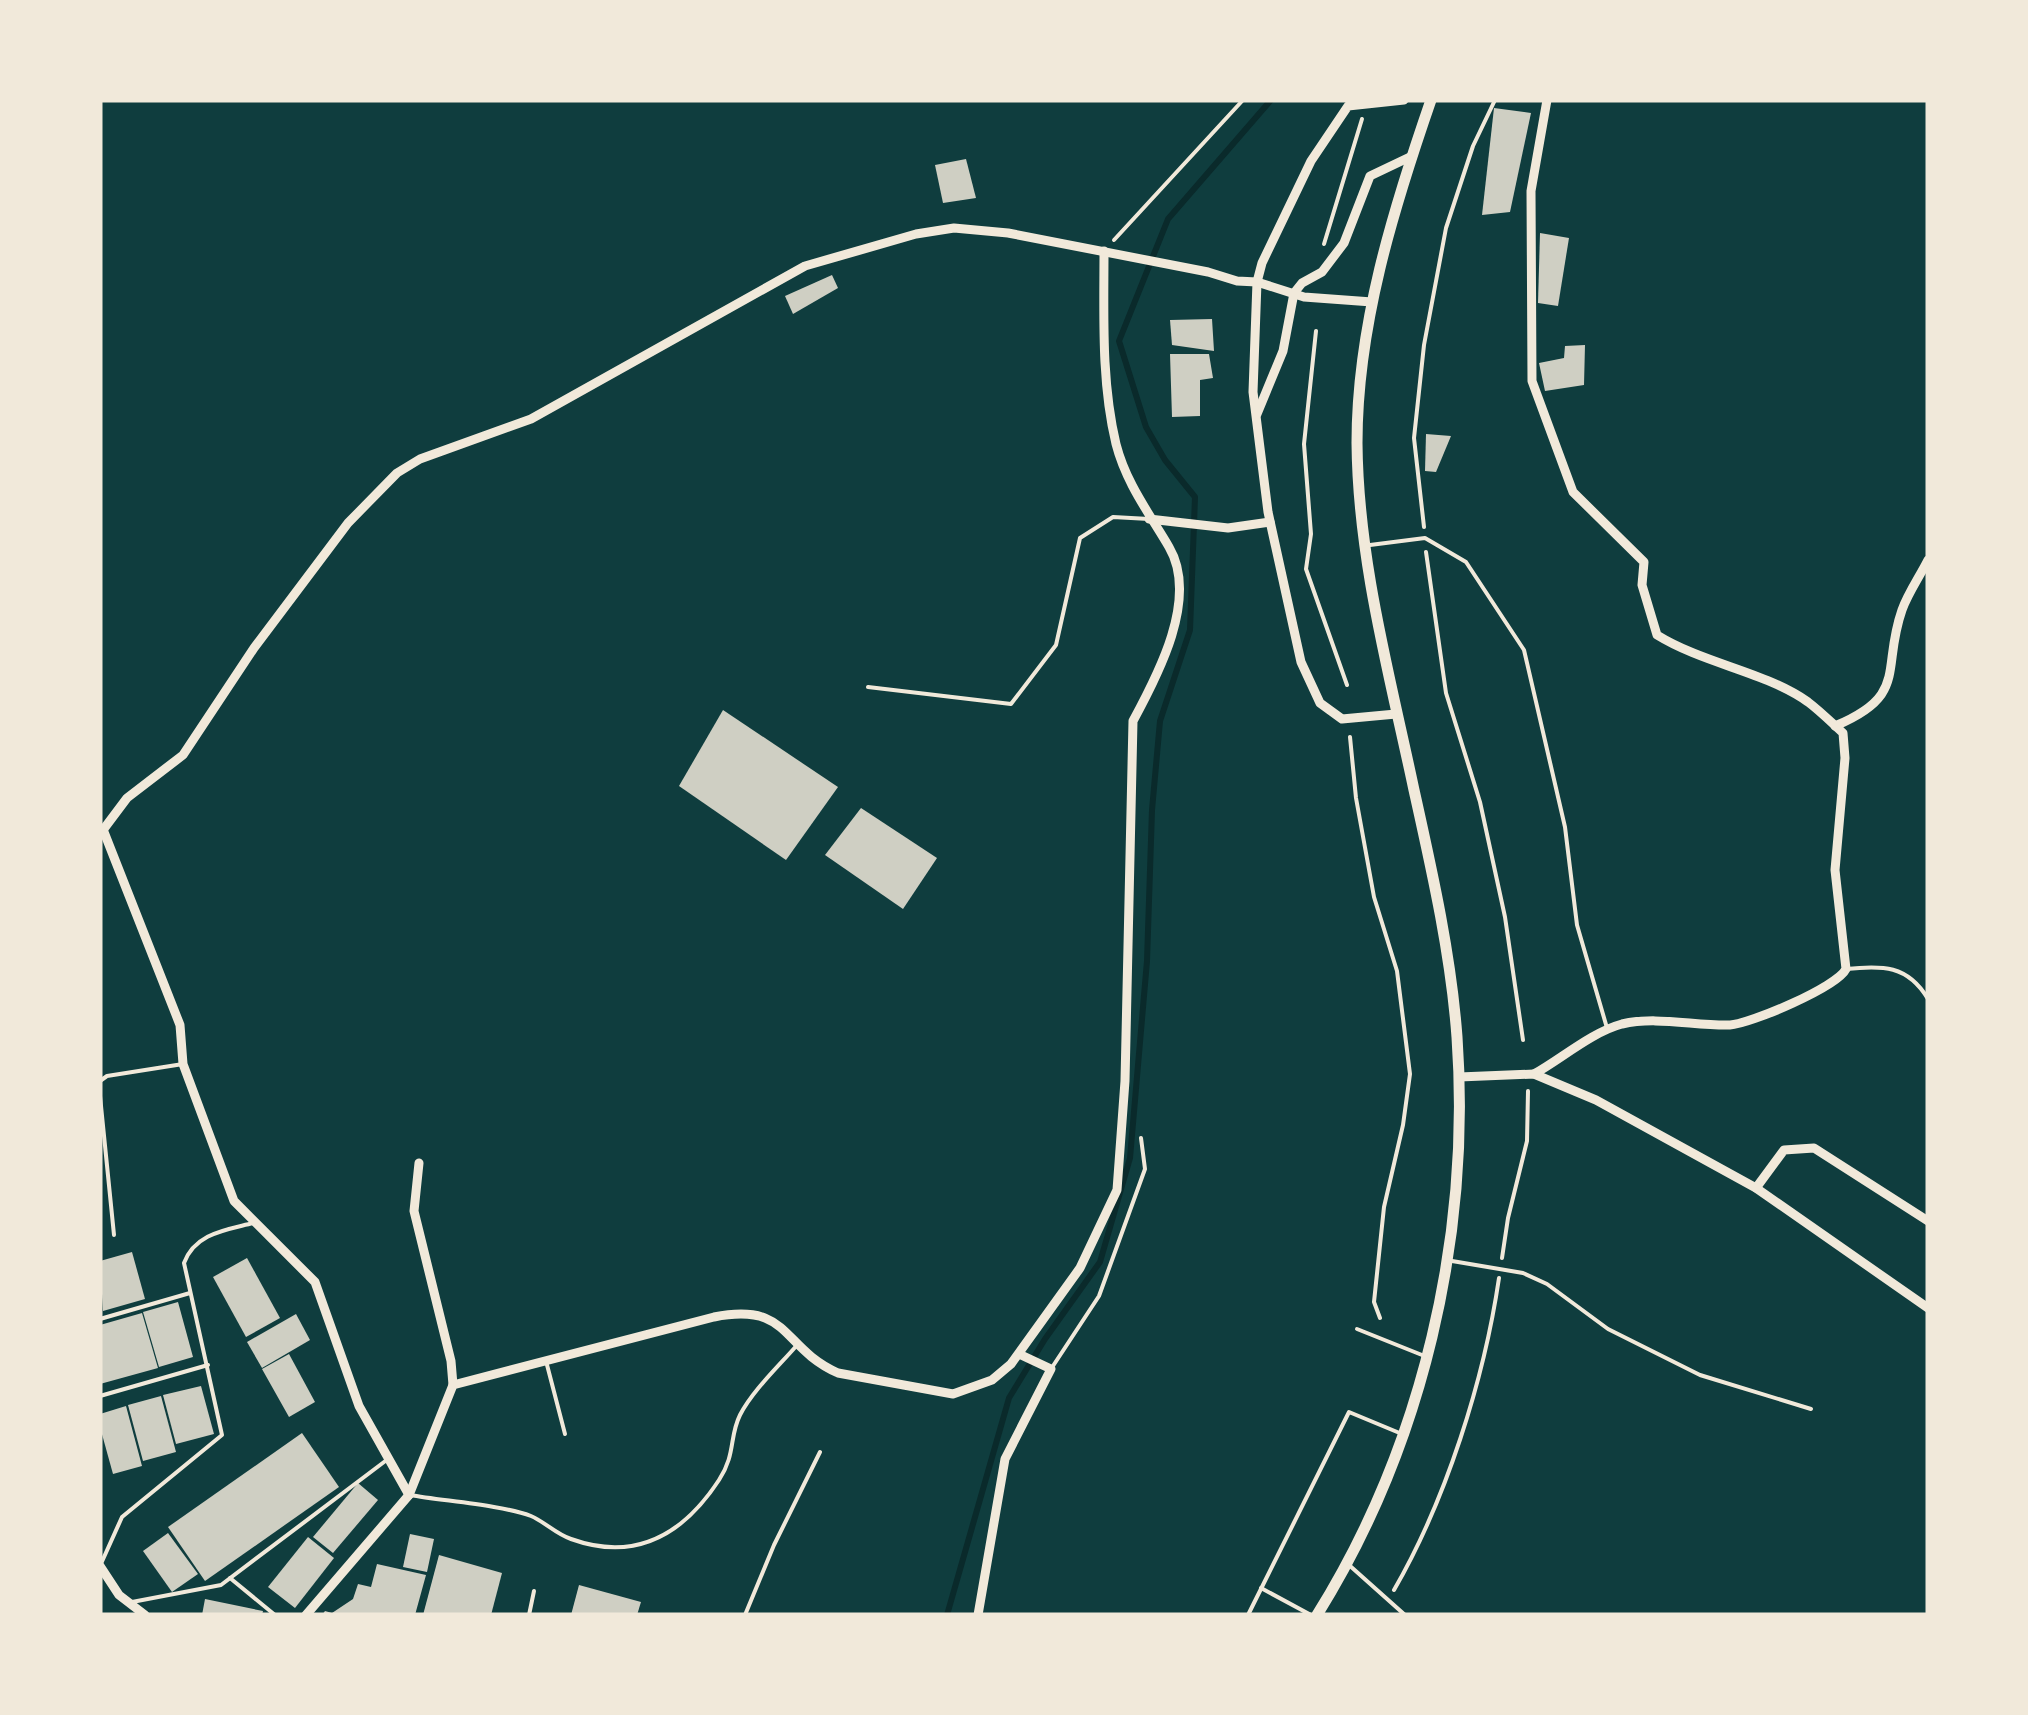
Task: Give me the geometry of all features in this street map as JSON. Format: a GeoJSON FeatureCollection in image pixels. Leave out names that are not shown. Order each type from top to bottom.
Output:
{"type":"FeatureCollection","features":[{"type":"Feature","properties":{"kind":"main road"},"geometry":{"type":"LineString","coordinates":[[1314,1615],[1346,1562],[1391,1468],[1426,1357],[1447,1260],[1458,1149],[1457,1033],[1436,900],[1365,545],[1357,445],[1359,373],[1372,302],[1431,100]]}},
{"type":"Feature","properties":{"kind":"street"},"geometry":{"type":"LineString","coordinates":[[1396,714],[1342,719],[1320,704],[1301,662],[1270,522],[1253,392],[1257,282],[1262,262],[1311,161],[1348,106],[1404,100]]}},
{"type":"Feature","properties":{"kind":"street"},"geometry":{"type":"LineString","coordinates":[[1534,1074],[1620,1024],[1686,1020],[1732,1025],[1816,993],[1841,978],[1846,969],[1835,870],[1844,733],[1806,700],[1744,672],[1686,654],[1657,635],[1642,584],[1644,562],[1572,492],[1532,381],[1531,191],[1546,100]]}},
{"type":"Feature","properties":{"kind":"street"},"geometry":{"type":"LineString","coordinates":[[1256,416],[1283,350],[1294,294],[1302,283],[1322,272],[1344,243],[1370,176],[1412,156]]}},
{"type":"Feature","properties":{"kind":"street"},"geometry":{"type":"LineString","coordinates":[[409,1494],[358,1406],[315,1282],[234,1201],[183,1064],[180,1025],[102,833],[127,798],[183,755],[254,648],[348,523],[396,473],[408,466],[531,419],[805,266],[916,234],[954,228],[1008,233],[1257,282],[1294,294],[1372,302]]}},
{"type":"Feature","properties":{"kind":"street"},"geometry":{"type":"LineString","coordinates":[[453,1385],[714,1317],[751,1312],[766,1316],[823,1366],[953,1394],[992,1380],[1020,1354],[1080,1268],[1117,1190],[1126,1081],[1133,721],[1158,674],[1181,598],[1171,550],[1139,501],[1116,445],[1104,342],[1104,252]]}},
{"type":"Feature","properties":{"kind":"street"},"geometry":{"type":"LineString","coordinates":[[1150,519],[1228,528],[1270,522]]}},
{"type":"Feature","properties":{"kind":"street"},"geometry":{"type":"LineString","coordinates":[[1835,726],[1864,714],[1888,686],[1902,610],[1928,560]]}},
{"type":"Feature","properties":{"kind":"street"},"geometry":{"type":"LineString","coordinates":[[1459,1077],[1534,1074],[1596,1100],[1756,1188],[1928,1308]]}},
{"type":"Feature","properties":{"kind":"street"},"geometry":{"type":"LineString","coordinates":[[1756,1188],[1784,1150],[1814,1148],[1928,1221]]}},
{"type":"Feature","properties":{"kind":"street"},"geometry":{"type":"LineString","coordinates":[[306,1615],[409,1494],[453,1385],[451,1361],[414,1211],[419,1163]]}},
{"type":"Feature","properties":{"kind":"street"},"geometry":{"type":"LineString","coordinates":[[978,1615],[1004,1460],[1048,1367],[1020,1354]]}},
{"type":"Feature","properties":{"kind":"street"},"geometry":{"type":"LineString","coordinates":[[100,1566],[120,1595],[145,1615]]}},
{"type":"Feature","properties":{"kind":"lane"},"geometry":{"type":"LineString","coordinates":[[868,687],[1012,704],[1056,645],[1080,538],[1114,517],[1150,519]]}},
{"type":"Feature","properties":{"kind":"lane"},"geometry":{"type":"LineString","coordinates":[[1365,545],[1425,538],[1466,562],[1524,650],[1564,828],[1577,925],[1603,1033]]}},
{"type":"Feature","properties":{"kind":"lane"},"geometry":{"type":"LineString","coordinates":[[1846,969],[1881,965],[1918,982],[1928,999]]}},
{"type":"Feature","properties":{"kind":"lane"},"geometry":{"type":"LineString","coordinates":[[100,1081],[107,1076],[183,1064]]}},
{"type":"Feature","properties":{"kind":"lane"},"geometry":{"type":"LineString","coordinates":[[100,1096],[103,1163],[114,1235]]}},
{"type":"Feature","properties":{"kind":"lane"},"geometry":{"type":"LineString","coordinates":[[1048,1367],[1100,1296],[1145,1169],[1141,1138]]}},
{"type":"Feature","properties":{"kind":"lane"},"geometry":{"type":"LineString","coordinates":[[100,1566],[122,1517],[222,1435],[184,1263],[194,1247],[212,1233],[254,1223]]}},
{"type":"Feature","properties":{"kind":"lane"},"geometry":{"type":"LineString","coordinates":[[1447,1260],[1523,1273],[1547,1284],[1608,1329],[1700,1375],[1811,1409]]}},
{"type":"Feature","properties":{"kind":"lane"},"geometry":{"type":"LineString","coordinates":[[100,1319],[190,1293]]}},
{"type":"Feature","properties":{"kind":"lane"},"geometry":{"type":"LineString","coordinates":[[1357,1329],[1426,1357]]}},
{"type":"Feature","properties":{"kind":"lane"},"geometry":{"type":"LineString","coordinates":[[409,1494],[525,1514],[567,1538],[602,1549],[624,1549],[668,1533],[717,1484],[733,1455],[740,1415],[798,1344]]}},
{"type":"Feature","properties":{"kind":"lane"},"geometry":{"type":"LineString","coordinates":[[546,1361],[565,1434]]}},
{"type":"Feature","properties":{"kind":"lane"},"geometry":{"type":"LineString","coordinates":[[100,1396],[208,1365]]}},
{"type":"Feature","properties":{"kind":"lane"},"geometry":{"type":"LineString","coordinates":[[1248,1615],[1349,1412],[1402,1434]]}},
{"type":"Feature","properties":{"kind":"lane"},"geometry":{"type":"LineString","coordinates":[[129,1603],[214,1587],[388,1459]]}},
{"type":"Feature","properties":{"kind":"lane"},"geometry":{"type":"LineString","coordinates":[[1346,1562],[1404,1615]]}},
{"type":"Feature","properties":{"kind":"lane"},"geometry":{"type":"LineString","coordinates":[[230,1578],[275,1615]]}},
{"type":"Feature","properties":{"kind":"lane"},"geometry":{"type":"LineString","coordinates":[[1261,1588],[1314,1615]]}},
{"type":"Feature","properties":{"kind":"lane"},"geometry":{"type":"LineString","coordinates":[[529,1615],[534,1591]]}},
{"type":"Feature","properties":{"kind":"lane"},"geometry":{"type":"LineString","coordinates":[[100,1615],[123,1615]]}},
{"type":"Feature","properties":{"kind":"path"},"geometry":{"type":"LineString","coordinates":[[1104,252],[1243,100]]}},
{"type":"Feature","properties":{"kind":"path"},"geometry":{"type":"LineString","coordinates":[[1320,258],[1366,105]]}},
{"type":"Feature","properties":{"kind":"path"},"geometry":{"type":"LineString","coordinates":[[1316,331],[1304,444],[1311,534],[1306,569],[1347,685]]}},
{"type":"Feature","properties":{"kind":"path"},"geometry":{"type":"LineString","coordinates":[[1350,738],[1356,798],[1374,897],[1398,971],[1410,1074],[1384,1208],[1374,1302],[1380,1318]]}},
{"type":"Feature","properties":{"kind":"path"},"geometry":{"type":"LineString","coordinates":[[1389,1600],[1412,1560],[1458,1444],[1486,1344],[1508,1218],[1528,1141],[1528,1091]]}},
{"type":"Feature","properties":{"kind":"path"},"geometry":{"type":"LineString","coordinates":[[745,1615],[820,1452]]}},
{"type":"Feature","properties":{"kind":"building"},"geometry":{"type":"Polygon","coordinates":[[[1494,108],[1531,113],[1510,212],[1482,215],[1494,108]]]}},
{"type":"Feature","properties":{"kind":"building"},"geometry":{"type":"Polygon","coordinates":[[[966,159],[976,198],[943,203],[935,165],[966,159]]]}},
{"type":"Feature","properties":{"kind":"building"},"geometry":{"type":"Polygon","coordinates":[[[1540,233],[1569,238],[1558,306],[1538,303],[1540,233]]]}},
{"type":"Feature","properties":{"kind":"building"},"geometry":{"type":"Polygon","coordinates":[[[832,275],[838,288],[793,314],[785,296],[832,275]]]}},
{"type":"Feature","properties":{"kind":"building"},"geometry":{"type":"Polygon","coordinates":[[[1212,319],[1214,351],[1172,345],[1170,320],[1212,319]]]}},
{"type":"Feature","properties":{"kind":"building"},"geometry":{"type":"Polygon","coordinates":[[[1585,345],[1584,385],[1545,391],[1539,363],[1564,358],[1565,346],[1585,345]]]}},
{"type":"Feature","properties":{"kind":"building"},"geometry":{"type":"Polygon","coordinates":[[[1170,354],[1209,354],[1213,378],[1200,380],[1200,416],[1172,417],[1170,354]]]}},
{"type":"Feature","properties":{"kind":"building"},"geometry":{"type":"Polygon","coordinates":[[[1426,434],[1451,436],[1436,472],[1425,471],[1426,434]]]}},
{"type":"Feature","properties":{"kind":"building"},"geometry":{"type":"Polygon","coordinates":[[[723,710],[838,787],[786,860],[679,786],[723,710]]]}},
{"type":"Feature","properties":{"kind":"building"},"geometry":{"type":"Polygon","coordinates":[[[861,808],[937,858],[903,909],[825,855],[861,808]]]}},
{"type":"Feature","properties":{"kind":"building"},"geometry":{"type":"Polygon","coordinates":[[[132,1252],[145,1299],[103,1311],[100,1261],[132,1252]]]}},
{"type":"Feature","properties":{"kind":"building"},"geometry":{"type":"Polygon","coordinates":[[[247,1258],[280,1318],[246,1337],[213,1277],[247,1258]]]}},
{"type":"Feature","properties":{"kind":"building"},"geometry":{"type":"Polygon","coordinates":[[[178,1302],[193,1357],[159,1367],[143,1312],[178,1302]]]}},
{"type":"Feature","properties":{"kind":"building"},"geometry":{"type":"Polygon","coordinates":[[[142,1313],[158,1368],[100,1384],[100,1325],[142,1313]]]}},
{"type":"Feature","properties":{"kind":"building"},"geometry":{"type":"Polygon","coordinates":[[[296,1314],[310,1340],[262,1368],[247,1342],[296,1314]]]}},
{"type":"Feature","properties":{"kind":"building"},"geometry":{"type":"Polygon","coordinates":[[[289,1354],[315,1402],[289,1417],[262,1369],[289,1354]]]}},
{"type":"Feature","properties":{"kind":"building"},"geometry":{"type":"Polygon","coordinates":[[[201,1386],[214,1434],[176,1444],[163,1395],[201,1386]]]}},
{"type":"Feature","properties":{"kind":"building"},"geometry":{"type":"Polygon","coordinates":[[[161,1396],[176,1452],[143,1461],[128,1405],[161,1396]]]}},
{"type":"Feature","properties":{"kind":"building"},"geometry":{"type":"Polygon","coordinates":[[[126,1406],[142,1466],[113,1474],[100,1414],[126,1406]]]}},
{"type":"Feature","properties":{"kind":"building"},"geometry":{"type":"Polygon","coordinates":[[[302,1433],[339,1487],[205,1581],[168,1527],[302,1433]]]}},
{"type":"Feature","properties":{"kind":"building"},"geometry":{"type":"Polygon","coordinates":[[[358,1483],[378,1500],[333,1553],[313,1537],[358,1483]]]}},
{"type":"Feature","properties":{"kind":"building"},"geometry":{"type":"Polygon","coordinates":[[[168,1533],[198,1574],[172,1592],[143,1551],[168,1533]]]}},
{"type":"Feature","properties":{"kind":"building"},"geometry":{"type":"Polygon","coordinates":[[[410,1534],[434,1539],[427,1572],[403,1567],[410,1534]]]}},
{"type":"Feature","properties":{"kind":"building"},"geometry":{"type":"Polygon","coordinates":[[[308,1537],[334,1558],[295,1608],[268,1587],[308,1537]]]}},
{"type":"Feature","properties":{"kind":"building"},"geometry":{"type":"Polygon","coordinates":[[[439,1555],[502,1573],[491,1615],[423,1615],[439,1555]]]}},
{"type":"Feature","properties":{"kind":"building"},"geometry":{"type":"Polygon","coordinates":[[[377,1564],[426,1575],[415,1615],[322,1615],[353,1599],[358,1584],[371,1587],[377,1564]]]}},
{"type":"Feature","properties":{"kind":"building"},"geometry":{"type":"Polygon","coordinates":[[[579,1585],[641,1602],[637,1615],[571,1615],[579,1585]]]}},
{"type":"Feature","properties":{"kind":"building"},"geometry":{"type":"Polygon","coordinates":[[[205,1599],[263,1611],[262,1615],[202,1615],[205,1599]]]}},
{"type":"Feature","properties":{"kind":"waterway"},"geometry":{"type":"LineString","coordinates":[[947,1615],[1009,1398],[1100,1262],[1130,1158],[1147,961],[1152,810],[1160,721],[1190,630],[1195,497],[1165,460],[1146,427],[1119,341],[1168,219],[1271,100]]}}]}
